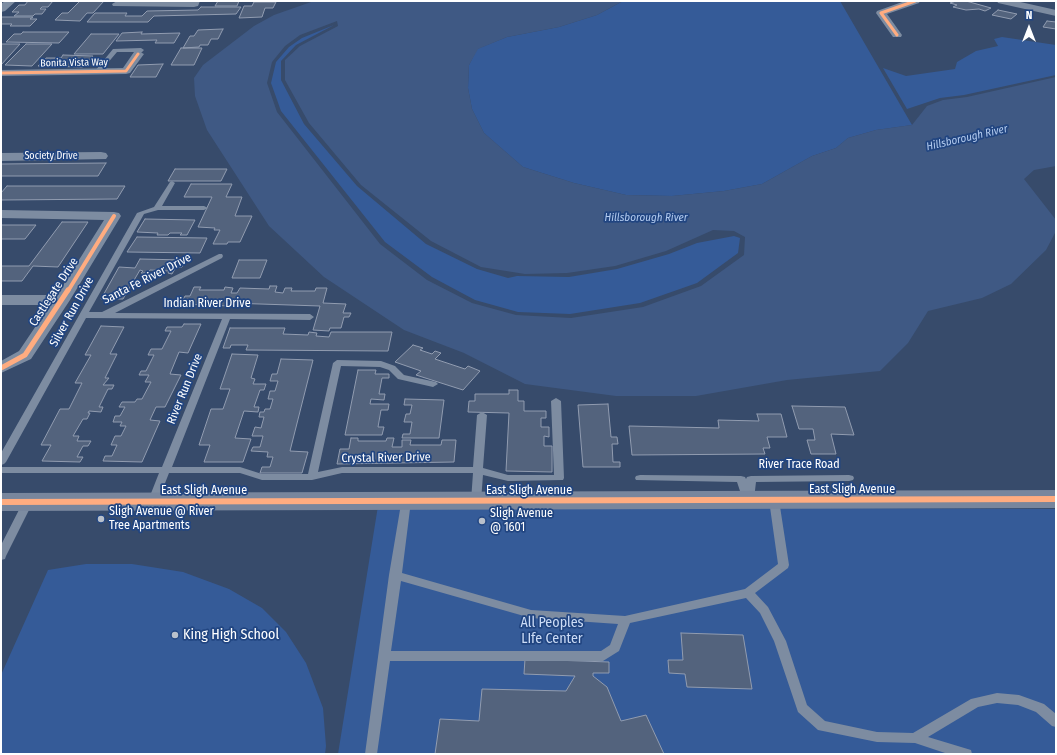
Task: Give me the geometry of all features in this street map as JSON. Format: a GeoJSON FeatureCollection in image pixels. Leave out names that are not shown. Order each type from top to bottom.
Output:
{"type":"FeatureCollection","features":[{"type":"Feature","properties":{"kind":"street"},"geometry":{"type":"LineString","coordinates":[[1,9],[11,1]]}},
{"type":"Feature","properties":{"kind":"street"},"geometry":{"type":"LineString","coordinates":[[118,2],[194,4],[195,1]]}},
{"type":"Feature","properties":{"kind":"street"},"geometry":{"type":"LineString","coordinates":[[897,35],[881,13],[915,1]]}},
{"type":"Feature","properties":{"kind":"street"},"geometry":{"type":"LineString","coordinates":[[1002,1],[1056,13]]}},
{"type":"Feature","properties":{"kind":"street","name":"Bonita Vista Way"},"geometry":{"type":"LineString","coordinates":[[1,73],[126,71],[138,54]]}},
{"type":"Feature","properties":{"kind":"street","name":"Society Drive"},"geometry":{"type":"LineString","coordinates":[[1,157],[101,156]]}},
{"type":"Feature","properties":{"kind":"street","name":"Castlegate Drive"},"geometry":{"type":"LineString","coordinates":[[1,214],[114,216],[62,300],[24,355],[1,368]]}},
{"type":"Feature","properties":{"kind":"street"},"geometry":{"type":"LineString","coordinates":[[1,300],[62,300]]}},
{"type":"Feature","properties":{"kind":"street","name":"East Sligh Avenue"},"geometry":{"type":"LineString","coordinates":[[1,502],[24,510],[153,502],[1056,499]]}},
{"type":"Feature","properties":{"kind":"lane"},"geometry":{"type":"LineString","coordinates":[[98,71],[115,50],[141,50],[138,54]]}},
{"type":"Feature","properties":{"kind":"lane"},"geometry":{"type":"LineString","coordinates":[[157,208],[172,183]]}},
{"type":"Feature","properties":{"kind":"lane"},"geometry":{"type":"LineString","coordinates":[[157,208],[204,208]]}},
{"type":"Feature","properties":{"kind":"lane","name":"Silver Run Drive"},"geometry":{"type":"LineString","coordinates":[[1,462],[141,213],[157,208]]}},
{"type":"Feature","properties":{"kind":"lane","name":"Santa Fe River Drive"},"geometry":{"type":"LineString","coordinates":[[85,315],[104,316],[219,256]]}},
{"type":"Feature","properties":{"kind":"lane","name":"Indian River Drive"},"geometry":{"type":"LineString","coordinates":[[104,316],[310,317]]}},
{"type":"Feature","properties":{"kind":"lane","name":"River Run Drive"},"geometry":{"type":"LineString","coordinates":[[165,470],[227,316]]}},
{"type":"Feature","properties":{"kind":"lane"},"geometry":{"type":"LineString","coordinates":[[312,477],[337,363],[381,364],[392,368],[401,377],[432,384]]}},
{"type":"Feature","properties":{"kind":"lane","name":"Crystal River Drive"},"geometry":{"type":"LineString","coordinates":[[165,470],[240,470],[262,477],[312,477],[342,470],[478,470],[508,478],[559,478],[556,401]]}},
{"type":"Feature","properties":{"kind":"lane"},"geometry":{"type":"LineString","coordinates":[[476,501],[482,415]]}},
{"type":"Feature","properties":{"kind":"lane"},"geometry":{"type":"LineString","coordinates":[[1,470],[165,470],[153,502]]}},
{"type":"Feature","properties":{"kind":"lane"},"geometry":{"type":"LineString","coordinates":[[640,478],[740,479],[748,500]]}},
{"type":"Feature","properties":{"kind":"lane","name":"River Trace Road"},"geometry":{"type":"LineString","coordinates":[[748,500],[751,479],[849,478]]}},
{"type":"Feature","properties":{"kind":"lane"},"geometry":{"type":"LineString","coordinates":[[396,575],[530,614],[625,620],[748,593],[784,565],[774,500]]}},
{"type":"Feature","properties":{"kind":"lane"},"geometry":{"type":"LineString","coordinates":[[371,754],[406,501]]}},
{"type":"Feature","properties":{"kind":"lane"},"geometry":{"type":"LineString","coordinates":[[1,556],[24,510]]}},
{"type":"Feature","properties":{"kind":"lane"},"geometry":{"type":"LineString","coordinates":[[748,593],[764,610],[780,640],[802,708],[822,726],[876,737],[915,738],[966,754]]}},
{"type":"Feature","properties":{"kind":"lane"},"geometry":{"type":"LineString","coordinates":[[384,656],[603,656],[615,648],[625,620]]}},
{"type":"Feature","properties":{"kind":"lane"},"geometry":{"type":"LineString","coordinates":[[915,738],[975,703],[997,698],[1019,700],[1040,708],[1056,722]]}},
{"type":"Feature","properties":{"kind":"green space"},"geometry":{"type":"Polygon","coordinates":[[[623,1],[840,1],[912,125],[876,130],[848,138],[836,148],[812,156],[762,184],[724,191],[672,196],[626,195],[574,183],[523,167],[484,133],[472,109],[468,88],[469,65],[477,49],[507,37],[559,27],[597,15],[623,1]]]}},
{"type":"Feature","properties":{"kind":"green space"},"geometry":{"type":"Polygon","coordinates":[[[334,25],[296,45],[281,61],[281,80],[304,124],[357,186],[426,244],[477,269],[508,278],[517,276],[569,277],[617,269],[669,254],[697,243],[734,236],[740,238],[738,253],[697,283],[640,303],[570,314],[518,312],[475,300],[432,277],[385,242],[281,111],[271,83],[276,62],[289,47],[302,38],[334,25]]]}},
{"type":"Feature","properties":{"kind":"green space"},"geometry":{"type":"Polygon","coordinates":[[[1002,37],[1056,45],[1056,75],[964,95],[940,98],[907,109],[883,68],[906,76],[955,69],[957,62],[976,51],[998,46],[994,39],[1002,37]]]}},
{"type":"Feature","properties":{"kind":"green space","name":"All Peoples LIfe Center"},"geometry":{"type":"Polygon","coordinates":[[[378,506],[1056,509],[1056,754],[338,754],[378,506]]]}},
{"type":"Feature","properties":{"kind":"green space","name":"King High School"},"geometry":{"type":"Polygon","coordinates":[[[86,564],[132,564],[183,572],[229,589],[262,608],[286,632],[306,663],[323,708],[326,746],[325,754],[1,754],[1,675],[48,570],[86,564]]]}},
{"type":"Feature","properties":{"kind":"water","name":"Hillsborough River"},"geometry":{"type":"Polygon","coordinates":[[[314,1],[623,1],[597,15],[559,27],[507,37],[478,49],[469,65],[468,88],[472,109],[484,133],[523,167],[574,183],[626,195],[672,196],[724,191],[762,184],[812,156],[836,148],[848,138],[876,130],[912,125],[927,106],[943,100],[967,97],[1056,77],[1056,166],[1034,170],[1024,179],[1056,220],[1056,231],[1046,250],[1011,284],[982,298],[928,311],[908,343],[880,371],[787,380],[696,396],[616,396],[525,384],[464,353],[404,330],[324,277],[269,226],[207,130],[195,96],[194,78],[203,65],[254,26],[274,15],[314,1]],[[337,21],[300,35],[285,46],[272,62],[267,83],[277,112],[380,244],[427,280],[472,303],[516,315],[571,318],[643,307],[701,286],[744,255],[745,237],[734,231],[713,230],[666,251],[615,266],[567,273],[525,274],[481,267],[431,241],[361,185],[309,123],[285,80],[285,60],[300,46],[338,26],[337,21]]]}},
{"type":"Feature","properties":{"kind":"building"},"geometry":{"type":"Polygon","coordinates":[[[28,1],[53,1],[48,7],[42,7],[40,9],[46,9],[42,14],[35,14],[33,16],[14,16],[19,12],[12,12],[19,5],[25,5],[28,1]]]}},
{"type":"Feature","properties":{"kind":"building"},"geometry":{"type":"Polygon","coordinates":[[[80,1],[104,1],[93,13],[87,13],[80,21],[55,20],[62,13],[68,13],[80,1]]]}},
{"type":"Feature","properties":{"kind":"building"},"geometry":{"type":"Polygon","coordinates":[[[218,1],[239,1],[237,6],[215,6],[218,1]]]}},
{"type":"Feature","properties":{"kind":"building"},"geometry":{"type":"Polygon","coordinates":[[[956,1],[966,1],[991,8],[985,11],[979,9],[966,10],[953,7],[957,5],[950,3],[956,1]]]}},
{"type":"Feature","properties":{"kind":"building"},"geometry":{"type":"Polygon","coordinates":[[[254,2],[276,2],[273,8],[265,8],[262,17],[239,18],[244,6],[252,6],[254,2]]]}},
{"type":"Feature","properties":{"kind":"building"},"geometry":{"type":"Polygon","coordinates":[[[201,7],[241,7],[236,14],[154,16],[148,22],[87,22],[95,13],[127,13],[125,16],[142,16],[147,11],[198,10],[201,7]]]}},
{"type":"Feature","properties":{"kind":"building"},"geometry":{"type":"Polygon","coordinates":[[[998,10],[1017,14],[1011,19],[992,15],[998,10]]]}},
{"type":"Feature","properties":{"kind":"building"},"geometry":{"type":"Polygon","coordinates":[[[1,17],[33,17],[30,19],[37,19],[30,26],[10,26],[12,24],[1,24],[1,17]]]}},
{"type":"Feature","properties":{"kind":"building"},"geometry":{"type":"Polygon","coordinates":[[[1047,21],[1056,22],[1056,29],[1043,27],[1047,21]]]}},
{"type":"Feature","properties":{"kind":"building"},"geometry":{"type":"Polygon","coordinates":[[[223,29],[218,39],[211,39],[208,45],[183,48],[190,36],[194,36],[198,30],[223,29]]]}},
{"type":"Feature","properties":{"kind":"building"},"geometry":{"type":"Polygon","coordinates":[[[23,32],[69,32],[59,43],[6,42],[14,34],[21,34],[23,32]]]}},
{"type":"Feature","properties":{"kind":"building"},"geometry":{"type":"Polygon","coordinates":[[[142,32],[141,34],[180,33],[174,43],[155,43],[157,40],[116,41],[122,33],[142,32]]]}},
{"type":"Feature","properties":{"kind":"building"},"geometry":{"type":"Polygon","coordinates":[[[91,34],[119,34],[103,54],[74,54],[91,34]]]}},
{"type":"Feature","properties":{"kind":"building"},"geometry":{"type":"Polygon","coordinates":[[[1,44],[20,44],[1,65],[1,44]]]}},
{"type":"Feature","properties":{"kind":"building"},"geometry":{"type":"Polygon","coordinates":[[[26,44],[52,44],[32,66],[5,65],[26,44]]]}},
{"type":"Feature","properties":{"kind":"building"},"geometry":{"type":"Polygon","coordinates":[[[181,48],[202,48],[194,65],[171,65],[181,48]]]}},
{"type":"Feature","properties":{"kind":"building"},"geometry":{"type":"Polygon","coordinates":[[[63,55],[93,56],[83,67],[38,66],[46,58],[61,58],[63,55]]]}},
{"type":"Feature","properties":{"kind":"building"},"geometry":{"type":"Polygon","coordinates":[[[163,64],[156,77],[130,77],[138,65],[163,64]]]}},
{"type":"Feature","properties":{"kind":"building"},"geometry":{"type":"Polygon","coordinates":[[[106,163],[98,176],[1,176],[1,164],[106,163]]]}},
{"type":"Feature","properties":{"kind":"building"},"geometry":{"type":"Polygon","coordinates":[[[175,169],[227,169],[221,181],[168,181],[175,169]]]}},
{"type":"Feature","properties":{"kind":"building"},"geometry":{"type":"Polygon","coordinates":[[[191,184],[232,184],[226,197],[242,197],[235,216],[252,216],[240,242],[213,244],[220,230],[214,230],[215,228],[198,227],[212,197],[184,197],[191,184]]]}},
{"type":"Feature","properties":{"kind":"building"},"geometry":{"type":"Polygon","coordinates":[[[7,186],[125,186],[117,199],[1,200],[1,193],[7,186]]]}},
{"type":"Feature","properties":{"kind":"building"},"geometry":{"type":"Polygon","coordinates":[[[145,219],[195,220],[187,235],[180,235],[182,233],[170,233],[168,235],[157,235],[158,233],[137,232],[145,219]]]}},
{"type":"Feature","properties":{"kind":"building"},"geometry":{"type":"Polygon","coordinates":[[[62,222],[88,222],[58,267],[33,266],[22,281],[1,281],[1,266],[29,266],[62,222]]]}},
{"type":"Feature","properties":{"kind":"building"},"geometry":{"type":"Polygon","coordinates":[[[1,225],[36,225],[25,239],[1,239],[1,225]]]}},
{"type":"Feature","properties":{"kind":"building"},"geometry":{"type":"Polygon","coordinates":[[[137,237],[207,238],[200,253],[127,252],[137,237]]]}},
{"type":"Feature","properties":{"kind":"building"},"geometry":{"type":"Polygon","coordinates":[[[140,259],[185,260],[182,267],[176,267],[172,274],[168,273],[169,271],[150,270],[148,273],[141,273],[143,271],[140,270],[123,299],[101,299],[119,267],[135,268],[140,259]]]}},
{"type":"Feature","properties":{"kind":"building"},"geometry":{"type":"Polygon","coordinates":[[[239,260],[267,260],[260,278],[232,278],[239,260]]]}},
{"type":"Feature","properties":{"kind":"building"},"geometry":{"type":"Polygon","coordinates":[[[270,286],[277,286],[275,292],[283,293],[285,288],[292,288],[291,291],[315,291],[316,288],[327,288],[323,303],[346,304],[343,313],[351,313],[349,317],[344,317],[341,328],[330,328],[329,331],[313,330],[320,306],[230,303],[229,306],[181,304],[185,296],[190,296],[194,287],[201,287],[199,290],[224,290],[225,287],[233,288],[231,293],[237,293],[240,288],[269,289],[270,286]]]}},
{"type":"Feature","properties":{"kind":"building"},"geometry":{"type":"Polygon","coordinates":[[[184,324],[201,324],[188,353],[179,352],[170,374],[181,375],[165,407],[156,407],[150,420],[160,421],[142,462],[103,461],[105,456],[112,456],[117,445],[111,445],[115,436],[121,436],[126,426],[120,426],[122,422],[113,422],[115,416],[120,416],[125,407],[119,407],[122,402],[135,402],[137,399],[142,399],[151,382],[145,382],[149,375],[139,375],[141,371],[146,371],[154,355],[148,355],[151,349],[162,349],[171,331],[165,331],[167,327],[182,327],[184,324]]]}},
{"type":"Feature","properties":{"kind":"building"},"geometry":{"type":"Polygon","coordinates":[[[101,326],[124,327],[110,354],[117,354],[105,378],[109,378],[103,385],[114,385],[112,389],[108,389],[99,407],[103,407],[101,412],[89,411],[88,413],[90,413],[87,419],[83,419],[73,436],[79,436],[77,441],[91,441],[88,446],[83,446],[77,457],[83,457],[80,462],[42,461],[51,445],[41,445],[60,409],[69,409],[82,383],[75,383],[91,355],[85,355],[101,326]]]}},
{"type":"Feature","properties":{"kind":"building"},"geometry":{"type":"Polygon","coordinates":[[[230,328],[285,328],[283,334],[308,335],[309,332],[317,333],[316,336],[329,337],[331,332],[392,332],[388,351],[246,350],[248,345],[231,345],[230,348],[223,348],[230,328]]]}},
{"type":"Feature","properties":{"kind":"building"},"geometry":{"type":"Polygon","coordinates":[[[413,345],[423,348],[420,350],[432,354],[435,351],[441,353],[435,359],[465,369],[468,366],[480,371],[463,390],[416,375],[421,371],[395,362],[413,345]]]}},
{"type":"Feature","properties":{"kind":"building"},"geometry":{"type":"Polygon","coordinates":[[[232,354],[258,355],[251,378],[255,379],[253,384],[266,384],[264,390],[260,390],[254,407],[259,407],[258,412],[244,411],[235,438],[251,439],[243,462],[204,462],[210,445],[199,445],[211,409],[223,409],[230,389],[220,389],[232,354]]]}},
{"type":"Feature","properties":{"kind":"building"},"geometry":{"type":"Polygon","coordinates":[[[281,359],[313,360],[290,451],[308,452],[302,473],[260,473],[262,467],[270,467],[273,457],[267,457],[268,452],[251,451],[253,447],[260,447],[263,436],[252,436],[255,427],[261,428],[264,417],[259,417],[260,412],[264,412],[265,409],[270,409],[273,399],[268,399],[270,391],[275,391],[278,381],[270,381],[272,374],[277,374],[281,359]]]}},
{"type":"Feature","properties":{"kind":"building"},"geometry":{"type":"Polygon","coordinates":[[[358,370],[376,370],[375,374],[389,374],[389,378],[382,378],[379,394],[385,394],[384,400],[371,399],[370,404],[389,404],[388,410],[381,410],[378,427],[384,427],[382,435],[345,435],[358,370]]]}},
{"type":"Feature","properties":{"kind":"building"},"geometry":{"type":"Polygon","coordinates":[[[509,390],[518,390],[518,401],[524,401],[524,411],[546,411],[546,418],[541,418],[541,427],[549,427],[549,437],[544,436],[544,446],[552,446],[552,472],[506,471],[509,413],[468,412],[469,401],[475,401],[475,394],[509,394],[509,390]]]}},
{"type":"Feature","properties":{"kind":"building"},"geometry":{"type":"Polygon","coordinates":[[[405,399],[444,400],[439,438],[402,438],[403,434],[410,434],[412,422],[404,422],[406,414],[410,414],[412,405],[404,405],[405,399]]]}},
{"type":"Feature","properties":{"kind":"building"},"geometry":{"type":"Polygon","coordinates":[[[608,404],[611,437],[617,437],[618,444],[612,444],[613,462],[620,462],[620,467],[583,467],[578,405],[608,404]]]}},
{"type":"Feature","properties":{"kind":"building"},"geometry":{"type":"Polygon","coordinates":[[[792,406],[845,407],[854,435],[831,434],[836,454],[811,454],[807,440],[815,440],[813,429],[799,429],[792,406]]]}},
{"type":"Feature","properties":{"kind":"building"},"geometry":{"type":"Polygon","coordinates":[[[757,414],[781,414],[787,437],[767,437],[770,448],[763,448],[765,454],[632,455],[629,426],[719,428],[718,420],[759,421],[757,414]]]}},
{"type":"Feature","properties":{"kind":"building"},"geometry":{"type":"Polygon","coordinates":[[[351,438],[358,438],[358,441],[386,441],[387,438],[394,438],[392,447],[402,447],[402,440],[411,440],[410,445],[441,445],[442,440],[456,440],[454,462],[337,464],[340,449],[349,449],[351,438]]]}},
{"type":"Feature","properties":{"kind":"building"},"geometry":{"type":"Polygon","coordinates":[[[681,633],[743,635],[752,689],[687,687],[685,674],[669,673],[668,660],[683,660],[681,633]]]}},
{"type":"Feature","properties":{"kind":"building"},"geometry":{"type":"Polygon","coordinates":[[[525,659],[609,662],[609,673],[593,673],[593,676],[607,687],[621,721],[646,715],[664,754],[435,754],[440,719],[479,721],[482,689],[566,691],[575,676],[524,674],[525,659]]]}},
{"type":"Feature","properties":{"kind":"cycle path"},"geometry":{"type":"LineString","coordinates":[[897,35],[881,13],[915,1]]}},
{"type":"Feature","properties":{"kind":"cycle path"},"geometry":{"type":"LineString","coordinates":[[1,73],[126,71],[138,54]]}},
{"type":"Feature","properties":{"kind":"cycle path"},"geometry":{"type":"LineString","coordinates":[[1,368],[25,355],[62,300],[114,216]]}},
{"type":"Feature","properties":{"kind":"cycle path"},"geometry":{"type":"LineString","coordinates":[[1,502],[1056,499]]}},
{"type":"Feature","properties":{"kind":"place","name":"Sligh Avenue @ River Tree Apartments"},"geometry":{"type":"Point","coordinates":[101,519]}},
{"type":"Feature","properties":{"kind":"place","name":"Sligh Avenue @ 1601"},"geometry":{"type":"Point","coordinates":[482,521]}},
{"type":"Feature","properties":{"kind":"place","name":"King High School"},"geometry":{"type":"Point","coordinates":[175,635]}}]}
